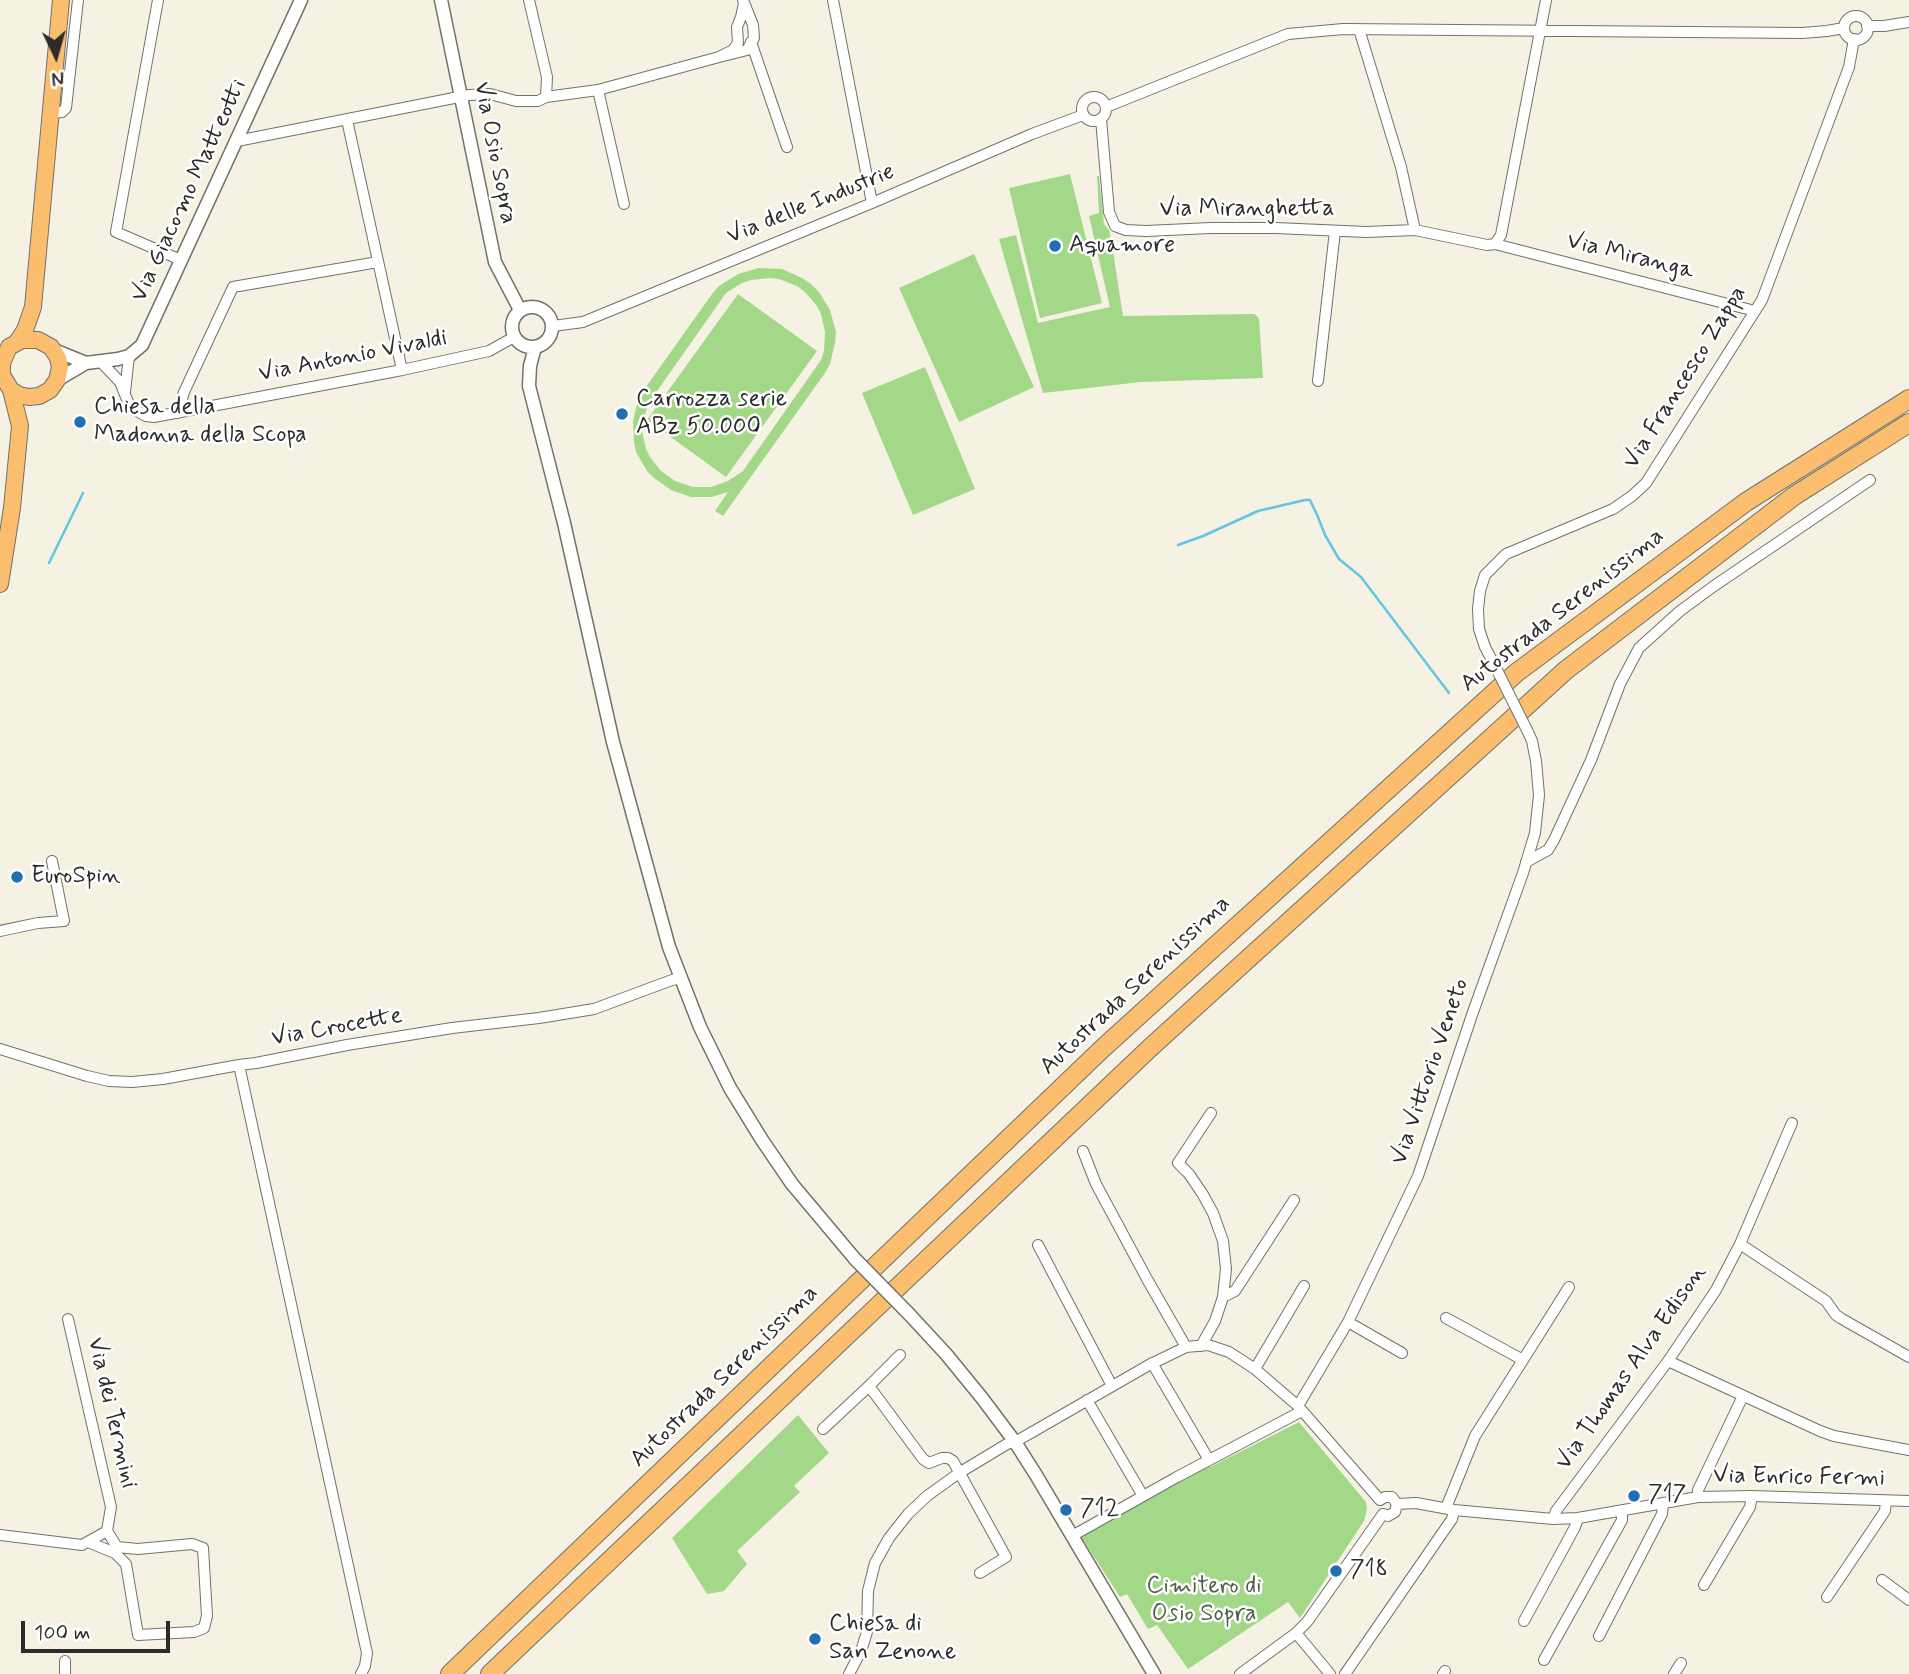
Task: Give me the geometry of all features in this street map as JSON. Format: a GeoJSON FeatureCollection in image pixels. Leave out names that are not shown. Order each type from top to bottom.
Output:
{"type":"FeatureCollection","features":[{"type":"Feature","properties":{"kind":"highway","name":"Autostrada Serenissima"},"geometry":{"type":"LineString","coordinates":[[450,1674],[1103,1048],[1516,673],[1746,502],[1909,399]]}},
{"type":"Feature","properties":{"kind":"highway","name":"Autostrada Serenissima"},"geometry":{"type":"LineString","coordinates":[[491,1674],[1151,1047],[1566,670],[1794,496],[1909,423]]}},
{"type":"Feature","properties":{"kind":"main road"},"geometry":{"type":"LineString","coordinates":[[0,584],[12,508],[20,426],[11,390],[1,369],[3,357],[9,346],[25,330],[33,307],[61,0]]}},
{"type":"Feature","properties":{"kind":"main road"},"geometry":{"type":"LineString","coordinates":[[20,426],[39,396],[50,390],[57,380],[60,367],[58,358],[42,334],[33,307]]}},
{"type":"Feature","properties":{"kind":"main road"},"geometry":{"type":"LineString","coordinates":[[9,346],[33,339],[51,347]]}},
{"type":"Feature","properties":{"kind":"main road"},"geometry":{"type":"LineString","coordinates":[[11,390],[24,396],[39,396]]}},
{"type":"Feature","properties":{"kind":"street"},"geometry":{"type":"LineString","coordinates":[[51,113],[62,112],[66,108],[78,0]]}},
{"type":"Feature","properties":{"kind":"street"},"geometry":{"type":"LineString","coordinates":[[158,0],[116,232],[181,260]]}},
{"type":"Feature","properties":{"kind":"street","name":"Via Giacomo Matteotti"},"geometry":{"type":"LineString","coordinates":[[129,356],[142,345],[300,0]]}},
{"type":"Feature","properties":{"kind":"street","name":"Via Osio Sopra"},"geometry":{"type":"LineString","coordinates":[[442,0],[495,262],[520,310]]}},
{"type":"Feature","properties":{"kind":"street"},"geometry":{"type":"LineString","coordinates":[[529,0],[547,77],[545,97]]}},
{"type":"Feature","properties":{"kind":"street"},"geometry":{"type":"LineString","coordinates":[[833,0],[873,203]]}},
{"type":"Feature","properties":{"kind":"street"},"geometry":{"type":"LineString","coordinates":[[1491,245],[1501,234],[1546,0]]}},
{"type":"Feature","properties":{"kind":"street"},"geometry":{"type":"LineString","coordinates":[[237,141],[468,95],[490,94],[516,101],[538,101],[545,97],[598,90],[747,50],[754,38],[743,2]]}},
{"type":"Feature","properties":{"kind":"street"},"geometry":{"type":"LineString","coordinates":[[719,57],[733,50],[737,43],[737,27],[743,2]]}},
{"type":"Feature","properties":{"kind":"street","name":"Via delle Industrie"},"geometry":{"type":"LineString","coordinates":[[553,326],[583,322],[1083,115],[1083,104],[1090,97],[1100,98],[1106,107],[1288,34],[1343,29],[1802,33],[1844,28],[1848,19],[1855,16],[1861,17],[1867,26],[1909,22]]}},
{"type":"Feature","properties":{"kind":"street"},"geometry":{"type":"LineString","coordinates":[[1844,28],[1848,37],[1854,39],[1864,36],[1867,26]]}},
{"type":"Feature","properties":{"kind":"street"},"geometry":{"type":"LineString","coordinates":[[1359,29],[1401,167],[1415,230]]}},
{"type":"Feature","properties":{"kind":"street","name":"Via Francesco Zappa"},"geometry":{"type":"LineString","coordinates":[[1528,732],[1485,647],[1479,629],[1479,591],[1485,575],[1506,554],[1613,509],[1646,482],[1762,300],[1849,67],[1854,39]]}},
{"type":"Feature","properties":{"kind":"street"},"geometry":{"type":"LineString","coordinates":[[751,43],[787,147]]}},
{"type":"Feature","properties":{"kind":"street"},"geometry":{"type":"LineString","coordinates":[[598,90],[624,204]]}},
{"type":"Feature","properties":{"kind":"street"},"geometry":{"type":"LineString","coordinates":[[1083,115],[1090,121],[1101,119],[1106,113],[1106,107]]}},
{"type":"Feature","properties":{"kind":"street","name":"Via Miranghetta"},"geometry":{"type":"LineString","coordinates":[[1101,119],[1110,212],[1115,226],[1126,230],[1415,230],[1491,245]]}},
{"type":"Feature","properties":{"kind":"street"},"geometry":{"type":"LineString","coordinates":[[346,120],[402,370]]}},
{"type":"Feature","properties":{"kind":"street"},"geometry":{"type":"LineString","coordinates":[[1318,381],[1335,231]]}},
{"type":"Feature","properties":{"kind":"street","name":"Via Miranga"},"geometry":{"type":"LineString","coordinates":[[1491,245],[1755,311]]}},
{"type":"Feature","properties":{"kind":"street"},"geometry":{"type":"LineString","coordinates":[[178,413],[184,392],[233,287],[378,262]]}},
{"type":"Feature","properties":{"kind":"street"},"geometry":{"type":"LineString","coordinates":[[532,306],[549,314],[553,326],[546,342],[535,347],[523,345],[514,337],[512,325],[520,310],[532,306]]}},
{"type":"Feature","properties":{"kind":"street","name":"Via Antonio Vivaldi"},"geometry":{"type":"LineString","coordinates":[[93,362],[120,382],[128,402],[146,416],[178,413],[402,370],[489,351],[514,337]]}},
{"type":"Feature","properties":{"kind":"street"},"geometry":{"type":"LineString","coordinates":[[51,347],[93,362]]}},
{"type":"Feature","properties":{"kind":"street"},"geometry":{"type":"LineString","coordinates":[[535,347],[529,386],[564,523],[614,742],[669,947],[700,1027],[730,1088],[792,1184],[855,1259],[909,1314],[960,1372],[1015,1442],[1154,1674]]}},
{"type":"Feature","properties":{"kind":"street"},"geometry":{"type":"LineString","coordinates":[[57,380],[93,362],[129,356],[125,392]]}},
{"type":"Feature","properties":{"kind":"street"},"geometry":{"type":"LineString","coordinates":[[1526,862],[1548,850],[1554,840],[1587,770],[1620,684],[1639,648],[1714,586],[1870,480]]}},
{"type":"Feature","properties":{"kind":"street","name":"Via Vittorio Veneto"},"geometry":{"type":"LineString","coordinates":[[1300,1408],[1348,1322],[1418,1176],[1526,862],[1535,833],[1539,795],[1536,761],[1528,732]]}},
{"type":"Feature","properties":{"kind":"street"},"geometry":{"type":"LineString","coordinates":[[0,931],[64,921],[52,861]]}},
{"type":"Feature","properties":{"kind":"street","name":"Via Crocette"},"geometry":{"type":"LineString","coordinates":[[0,1049],[109,1081],[163,1080],[347,1045],[594,1009],[681,978]]}},
{"type":"Feature","properties":{"kind":"street"},"geometry":{"type":"LineString","coordinates":[[239,1065],[367,1653],[361,1674]]}},
{"type":"Feature","properties":{"kind":"street"},"geometry":{"type":"LineString","coordinates":[[1201,1346],[1215,1321],[1223,1297],[1226,1269],[1223,1241],[1202,1193],[1178,1163],[1211,1113]]}},
{"type":"Feature","properties":{"kind":"street","name":"Via Thomas Alva Edison"},"geometry":{"type":"LineString","coordinates":[[1553,1519],[1556,1511],[1668,1361],[1716,1290],[1740,1244],[1791,1123]]}},
{"type":"Feature","properties":{"kind":"street"},"geometry":{"type":"LineString","coordinates":[[1083,1151],[1096,1184],[1186,1347]]}},
{"type":"Feature","properties":{"kind":"street"},"geometry":{"type":"LineString","coordinates":[[1223,1297],[1235,1291],[1294,1200]]}},
{"type":"Feature","properties":{"kind":"street"},"geometry":{"type":"LineString","coordinates":[[1740,1244],[1826,1301],[1836,1315],[1909,1357]]}},
{"type":"Feature","properties":{"kind":"street"},"geometry":{"type":"LineString","coordinates":[[1038,1245],[1112,1386]]}},
{"type":"Feature","properties":{"kind":"street"},"geometry":{"type":"LineString","coordinates":[[1255,1369],[1304,1286]]}},
{"type":"Feature","properties":{"kind":"street"},"geometry":{"type":"LineString","coordinates":[[1345,1674],[1452,1519],[1450,1509],[1475,1436],[1569,1287]]}},
{"type":"Feature","properties":{"kind":"street"},"geometry":{"type":"LineString","coordinates":[[1446,1318],[1523,1360]]}},
{"type":"Feature","properties":{"kind":"street","name":"Via dei Termini"},"geometry":{"type":"LineString","coordinates":[[68,1319],[111,1507],[107,1531]]}},
{"type":"Feature","properties":{"kind":"street"},"geometry":{"type":"LineString","coordinates":[[1348,1322],[1402,1353]]}},
{"type":"Feature","properties":{"kind":"street"},"geometry":{"type":"LineString","coordinates":[[849,1674],[867,1632],[868,1591],[875,1563],[908,1514],[927,1496],[1007,1444],[1015,1442],[1152,1363],[1186,1347],[1208,1345],[1229,1352],[1255,1369],[1300,1408],[1380,1500]]}},
{"type":"Feature","properties":{"kind":"street"},"geometry":{"type":"LineString","coordinates":[[823,1429],[900,1355]]}},
{"type":"Feature","properties":{"kind":"street"},"geometry":{"type":"LineString","coordinates":[[1668,1361],[1834,1436],[1909,1450]]}},
{"type":"Feature","properties":{"kind":"street"},"geometry":{"type":"LineString","coordinates":[[1152,1363],[1209,1460]]}},
{"type":"Feature","properties":{"kind":"street"},"geometry":{"type":"LineString","coordinates":[[869,1386],[923,1459],[929,1462],[948,1458],[953,1461],[1006,1557],[980,1573]]}},
{"type":"Feature","properties":{"kind":"street"},"geometry":{"type":"LineString","coordinates":[[1698,1497],[1698,1490],[1743,1396]]}},
{"type":"Feature","properties":{"kind":"street"},"geometry":{"type":"LineString","coordinates":[[1087,1401],[1143,1496]]}},
{"type":"Feature","properties":{"kind":"street"},"geometry":{"type":"LineString","coordinates":[[1072,1536],[1300,1408]]}},
{"type":"Feature","properties":{"kind":"street"},"geometry":{"type":"LineString","coordinates":[[1704,1586],[1750,1507],[1752,1496]]}},
{"type":"Feature","properties":{"kind":"street"},"geometry":{"type":"LineString","coordinates":[[1385,1497],[1392,1497],[1397,1504],[1395,1513],[1388,1516],[1378,1507],[1380,1500],[1385,1497]]}},
{"type":"Feature","properties":{"kind":"street","name":"Via Enrico Fermi"},"geometry":{"type":"LineString","coordinates":[[1397,1504],[1416,1503],[1553,1519],[1578,1518],[1698,1497],[1909,1501]]}},
{"type":"Feature","properties":{"kind":"street"},"geometry":{"type":"LineString","coordinates":[[1827,1597],[1885,1511],[1886,1501]]}},
{"type":"Feature","properties":{"kind":"street"},"geometry":{"type":"LineString","coordinates":[[1599,1636],[1662,1514],[1663,1503]]}},
{"type":"Feature","properties":{"kind":"street"},"geometry":{"type":"LineString","coordinates":[[1544,1660],[1622,1520],[1622,1510]]}},
{"type":"Feature","properties":{"kind":"street"},"geometry":{"type":"LineString","coordinates":[[1240,1674],[1307,1622],[1383,1514]]}},
{"type":"Feature","properties":{"kind":"street"},"geometry":{"type":"LineString","coordinates":[[1524,1621],[1578,1518]]}},
{"type":"Feature","properties":{"kind":"street"},"geometry":{"type":"LineString","coordinates":[[0,1535],[82,1545],[107,1531],[117,1547],[138,1549],[192,1544],[203,1548],[207,1616],[204,1628],[194,1632],[138,1635],[126,1564],[115,1553],[89,1542]]}},
{"type":"Feature","properties":{"kind":"street"},"geometry":{"type":"LineString","coordinates":[[1882,1580],[1909,1600]]}},
{"type":"Feature","properties":{"kind":"street"},"geometry":{"type":"LineString","coordinates":[[1296,1633],[1329,1674]]}},
{"type":"Feature","properties":{"kind":"street"},"geometry":{"type":"LineString","coordinates":[[65,1661],[65,1674]]}},
{"type":"Feature","properties":{"kind":"street"},"geometry":{"type":"LineString","coordinates":[[1674,1674],[1681,1662]]}},
{"type":"Feature","properties":{"kind":"green space","name":"Aquamore"},"geometry":{"type":"Polygon","coordinates":[[[1070,174],[1102,303],[1040,318],[1009,188],[1070,174]]]}},
{"type":"Feature","properties":{"kind":"green space"},"geometry":{"type":"Polygon","coordinates":[[[1097,176],[1104,224],[1109,230],[1112,245],[1123,316],[1254,314],[1259,319],[1263,378],[1141,382],[1043,393],[999,239],[1016,235],[1038,323],[1110,307],[1089,216],[1099,213],[1097,176]]]}},
{"type":"Feature","properties":{"kind":"green space"},"geometry":{"type":"Polygon","coordinates":[[[974,254],[1034,387],[959,422],[899,288],[974,254]]]}},
{"type":"Feature","properties":{"kind":"green space"},"geometry":{"type":"Polygon","coordinates":[[[759,268],[782,269],[802,278],[819,292],[830,310],[836,332],[830,364],[825,373],[723,516],[715,511],[728,492],[712,497],[691,497],[671,490],[647,471],[636,452],[633,421],[643,391],[712,294],[738,274],[759,268]],[[779,279],[751,280],[726,293],[648,404],[642,431],[646,449],[661,471],[675,481],[693,487],[711,487],[728,481],[743,471],[821,360],[825,332],[817,306],[797,286],[779,279]]]}},
{"type":"Feature","properties":{"kind":"green space"},"geometry":{"type":"Polygon","coordinates":[[[738,294],[817,351],[726,477],[647,420],[738,294]]]}},
{"type":"Feature","properties":{"kind":"green space"},"geometry":{"type":"Polygon","coordinates":[[[925,367],[975,489],[913,515],[862,393],[925,367]]]}},
{"type":"Feature","properties":{"kind":"green space"},"geometry":{"type":"Polygon","coordinates":[[[798,1415],[829,1453],[794,1486],[800,1492],[737,1551],[747,1564],[724,1591],[707,1594],[672,1538],[798,1415]]]}},
{"type":"Feature","properties":{"kind":"green space","name":"Cimitero di Osio Sopra"},"geometry":{"type":"Polygon","coordinates":[[[1299,1422],[1366,1502],[1364,1521],[1300,1618],[1288,1602],[1188,1669],[1157,1625],[1148,1629],[1127,1594],[1120,1597],[1080,1535],[1208,1464],[1210,1467],[1299,1422]]]}},
{"type":"Feature","properties":{"kind":"waterway"},"geometry":{"type":"LineString","coordinates":[[49,563],[83,493]]}},
{"type":"Feature","properties":{"kind":"waterway"},"geometry":{"type":"LineString","coordinates":[[1178,545],[1258,511],[1310,500],[1339,559],[1361,577],[1449,693]]}},
{"type":"Feature","properties":{"kind":"place","name":"Aquamore"},"geometry":{"type":"Point","coordinates":[1055,246]}},
{"type":"Feature","properties":{"kind":"place","name":"Carrozza serie ABz 50.000"},"geometry":{"type":"Point","coordinates":[622,414]}},
{"type":"Feature","properties":{"kind":"place","name":"Chiesa della Madonna della Scopa"},"geometry":{"type":"Point","coordinates":[80,422]}},
{"type":"Feature","properties":{"kind":"place","name":"EuroSpin"},"geometry":{"type":"Point","coordinates":[17,877]}},
{"type":"Feature","properties":{"kind":"place","name":"717"},"geometry":{"type":"Point","coordinates":[1634,1496]}},
{"type":"Feature","properties":{"kind":"place","name":"712"},"geometry":{"type":"Point","coordinates":[1066,1510]}},
{"type":"Feature","properties":{"kind":"place","name":"718"},"geometry":{"type":"Point","coordinates":[1336,1571]}},
{"type":"Feature","properties":{"kind":"place","name":"Chiesa di San Zenone"},"geometry":{"type":"Point","coordinates":[815,1639]}}]}
